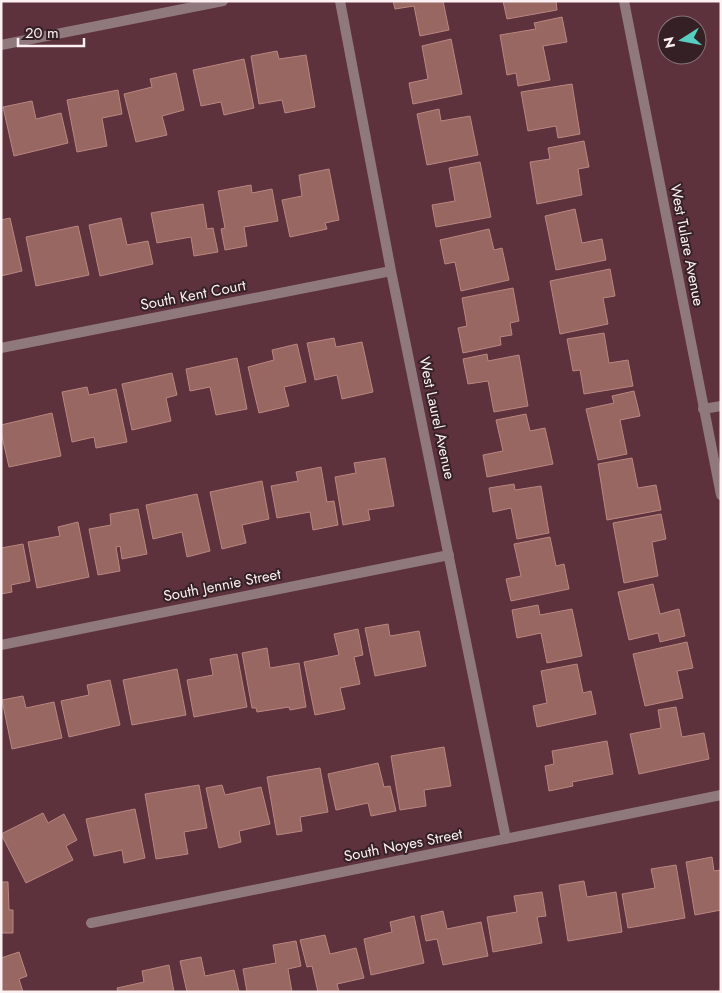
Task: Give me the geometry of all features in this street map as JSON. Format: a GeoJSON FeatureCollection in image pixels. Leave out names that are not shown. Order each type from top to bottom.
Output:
{"type":"FeatureCollection","features":[{"type":"Feature","properties":{"kind":"street"},"geometry":{"type":"LineString","coordinates":[[1,45],[223,1]]}},
{"type":"Feature","properties":{"kind":"street","name":"West Laurel Avenue"},"geometry":{"type":"LineString","coordinates":[[340,1],[391,271],[506,839]]}},
{"type":"Feature","properties":{"kind":"street","name":"West Tulare Avenue"},"geometry":{"type":"LineString","coordinates":[[624,1],[721,495]]}},
{"type":"Feature","properties":{"kind":"street","name":"South Kent Court"},"geometry":{"type":"LineString","coordinates":[[1,348],[391,271]]}},
{"type":"Feature","properties":{"kind":"street"},"geometry":{"type":"LineString","coordinates":[[703,409],[721,406]]}},
{"type":"Feature","properties":{"kind":"street","name":"South Jennie Street"},"geometry":{"type":"LineString","coordinates":[[1,645],[449,555]]}},
{"type":"Feature","properties":{"kind":"street","name":"South Noyes Street"},"geometry":{"type":"LineString","coordinates":[[91,923],[721,796]]}},
{"type":"Feature","properties":{"kind":"building"},"geometry":{"type":"Polygon","coordinates":[[[393,1],[443,1],[449,30],[420,36],[414,6],[395,9],[393,1]]]}},
{"type":"Feature","properties":{"kind":"building"},"geometry":{"type":"Polygon","coordinates":[[[503,1],[556,1],[557,10],[507,19],[503,1]]]}},
{"type":"Feature","properties":{"kind":"building"},"geometry":{"type":"Polygon","coordinates":[[[562,17],[567,42],[543,46],[550,80],[518,86],[516,73],[507,75],[500,35],[536,29],[534,23],[562,17]]]}},
{"type":"Feature","properties":{"kind":"building"},"geometry":{"type":"Polygon","coordinates":[[[451,39],[462,94],[413,104],[409,83],[428,79],[422,46],[451,39]]]}},
{"type":"Feature","properties":{"kind":"building"},"geometry":{"type":"Polygon","coordinates":[[[277,51],[279,59],[306,55],[315,107],[285,113],[282,100],[259,104],[251,56],[277,51]]]}},
{"type":"Feature","properties":{"kind":"building"},"geometry":{"type":"Polygon","coordinates":[[[244,59],[254,108],[224,115],[221,102],[201,106],[193,70],[244,59]]]}},
{"type":"Feature","properties":{"kind":"building"},"geometry":{"type":"Polygon","coordinates":[[[176,73],[184,110],[162,116],[167,135],[136,142],[124,94],[152,87],[150,79],[176,73]]]}},
{"type":"Feature","properties":{"kind":"building"},"geometry":{"type":"Polygon","coordinates":[[[572,84],[580,134],[558,138],[556,126],[528,131],[521,92],[572,84]]]}},
{"type":"Feature","properties":{"kind":"building"},"geometry":{"type":"Polygon","coordinates":[[[118,90],[122,114],[102,118],[107,146],[77,152],[67,100],[118,90]]]}},
{"type":"Feature","properties":{"kind":"building"},"geometry":{"type":"Polygon","coordinates":[[[32,101],[36,119],[61,113],[68,143],[14,156],[3,107],[32,101]]]}},
{"type":"Feature","properties":{"kind":"building"},"geometry":{"type":"Polygon","coordinates":[[[439,109],[441,121],[470,116],[478,155],[427,165],[417,114],[439,109]]]}},
{"type":"Feature","properties":{"kind":"building"},"geometry":{"type":"Polygon","coordinates":[[[584,141],[589,167],[578,169],[582,195],[537,204],[530,162],[550,159],[548,148],[584,141]]]}},
{"type":"Feature","properties":{"kind":"building"},"geometry":{"type":"Polygon","coordinates":[[[480,162],[491,217],[436,227],[432,205],[455,201],[449,168],[480,162]]]}},
{"type":"Feature","properties":{"kind":"building"},"geometry":{"type":"Polygon","coordinates":[[[329,169],[339,220],[325,223],[327,229],[290,237],[282,200],[302,196],[299,175],[329,169]]]}},
{"type":"Feature","properties":{"kind":"building"},"geometry":{"type":"Polygon","coordinates":[[[251,185],[252,193],[272,189],[278,221],[244,227],[247,246],[225,250],[221,229],[225,228],[218,191],[251,185]]]}},
{"type":"Feature","properties":{"kind":"building"},"geometry":{"type":"Polygon","coordinates":[[[203,204],[207,229],[213,228],[218,252],[194,256],[191,237],[157,243],[151,213],[203,204]]]}},
{"type":"Feature","properties":{"kind":"building"},"geometry":{"type":"Polygon","coordinates":[[[575,209],[582,243],[602,239],[606,260],[556,270],[545,216],[575,209]]]}},
{"type":"Feature","properties":{"kind":"building"},"geometry":{"type":"Polygon","coordinates":[[[10,218],[22,271],[1,276],[1,220],[10,218]]]}},
{"type":"Feature","properties":{"kind":"building"},"geometry":{"type":"Polygon","coordinates":[[[121,218],[127,245],[148,241],[153,264],[100,276],[89,225],[121,218]]]}},
{"type":"Feature","properties":{"kind":"building"},"geometry":{"type":"Polygon","coordinates":[[[78,226],[89,275],[36,286],[26,237],[78,226]]]}},
{"type":"Feature","properties":{"kind":"building"},"geometry":{"type":"Polygon","coordinates":[[[489,229],[494,250],[502,248],[509,280],[461,291],[455,262],[445,264],[440,240],[489,229]]]}},
{"type":"Feature","properties":{"kind":"building"},"geometry":{"type":"Polygon","coordinates":[[[610,269],[615,296],[603,298],[608,324],[560,334],[550,281],[610,269]]]}},
{"type":"Feature","properties":{"kind":"building"},"geometry":{"type":"Polygon","coordinates":[[[513,288],[519,321],[510,323],[512,335],[500,337],[501,345],[463,353],[458,328],[467,326],[462,298],[513,288]]]}},
{"type":"Feature","properties":{"kind":"building"},"geometry":{"type":"Polygon","coordinates":[[[604,333],[609,363],[628,360],[633,386],[584,394],[580,370],[573,371],[567,339],[604,333]]]}},
{"type":"Feature","properties":{"kind":"building"},"geometry":{"type":"Polygon","coordinates":[[[334,338],[336,347],[362,342],[373,392],[342,399],[337,375],[315,380],[307,343],[334,338]]]}},
{"type":"Feature","properties":{"kind":"building"},"geometry":{"type":"Polygon","coordinates":[[[297,344],[306,382],[284,387],[289,406],[259,413],[248,367],[274,360],[272,350],[297,344]]]}},
{"type":"Feature","properties":{"kind":"building"},"geometry":{"type":"Polygon","coordinates":[[[487,354],[488,361],[519,355],[528,406],[494,412],[488,381],[468,384],[463,359],[487,354]]]}},
{"type":"Feature","properties":{"kind":"building"},"geometry":{"type":"Polygon","coordinates":[[[237,358],[247,409],[216,415],[210,387],[190,391],[186,369],[237,358]]]}},
{"type":"Feature","properties":{"kind":"building"},"geometry":{"type":"Polygon","coordinates":[[[172,373],[177,395],[166,398],[171,421],[132,430],[122,384],[172,373]]]}},
{"type":"Feature","properties":{"kind":"building"},"geometry":{"type":"Polygon","coordinates":[[[87,387],[89,395],[116,389],[127,442],[96,448],[94,437],[72,442],[62,392],[87,387]]]}},
{"type":"Feature","properties":{"kind":"building"},"geometry":{"type":"Polygon","coordinates":[[[634,391],[640,416],[620,420],[627,454],[598,460],[586,409],[614,403],[612,396],[634,391]]]}},
{"type":"Feature","properties":{"kind":"building"},"geometry":{"type":"Polygon","coordinates":[[[52,413],[61,456],[9,467],[1,425],[52,413]]]}},
{"type":"Feature","properties":{"kind":"building"},"geometry":{"type":"Polygon","coordinates":[[[526,414],[530,431],[545,428],[553,464],[487,477],[483,455],[503,451],[496,420],[526,414]]]}},
{"type":"Feature","properties":{"kind":"building"},"geometry":{"type":"Polygon","coordinates":[[[385,458],[394,506],[368,510],[370,520],[343,525],[335,477],[356,473],[354,463],[385,458]]]}},
{"type":"Feature","properties":{"kind":"building"},"geometry":{"type":"Polygon","coordinates":[[[632,458],[638,488],[656,485],[661,510],[607,520],[598,464],[632,458]]]}},
{"type":"Feature","properties":{"kind":"building"},"geometry":{"type":"Polygon","coordinates":[[[321,467],[327,502],[334,501],[338,525],[313,530],[310,512],[277,518],[271,486],[298,481],[296,472],[321,467]]]}},
{"type":"Feature","properties":{"kind":"building"},"geometry":{"type":"Polygon","coordinates":[[[262,481],[269,519],[242,525],[246,543],[222,549],[210,492],[262,481]]]}},
{"type":"Feature","properties":{"kind":"building"},"geometry":{"type":"Polygon","coordinates":[[[514,484],[515,490],[541,486],[549,533],[517,539],[511,508],[493,512],[489,488],[514,484]]]}},
{"type":"Feature","properties":{"kind":"building"},"geometry":{"type":"Polygon","coordinates":[[[197,494],[210,551],[187,557],[182,532],[153,539],[146,505],[197,494]]]}},
{"type":"Feature","properties":{"kind":"building"},"geometry":{"type":"Polygon","coordinates":[[[138,509],[147,554],[122,559],[120,546],[116,547],[120,571],[98,575],[89,529],[111,525],[110,514],[138,509]]]}},
{"type":"Feature","properties":{"kind":"building"},"geometry":{"type":"Polygon","coordinates":[[[661,514],[666,539],[652,542],[658,576],[624,583],[613,523],[661,514]]]}},
{"type":"Feature","properties":{"kind":"building"},"geometry":{"type":"Polygon","coordinates":[[[78,522],[89,577],[37,588],[28,542],[60,536],[58,527],[78,522]]]}},
{"type":"Feature","properties":{"kind":"building"},"geometry":{"type":"Polygon","coordinates":[[[550,537],[556,566],[564,564],[569,589],[511,601],[506,579],[521,576],[514,544],[550,537]]]}},
{"type":"Feature","properties":{"kind":"building"},"geometry":{"type":"Polygon","coordinates":[[[23,544],[30,581],[11,585],[12,592],[1,594],[1,548],[23,544]]]}},
{"type":"Feature","properties":{"kind":"building"},"geometry":{"type":"Polygon","coordinates":[[[653,584],[660,614],[679,609],[685,636],[660,642],[658,633],[629,640],[618,592],[653,584]]]}},
{"type":"Feature","properties":{"kind":"building"},"geometry":{"type":"Polygon","coordinates":[[[538,605],[540,615],[572,609],[582,656],[547,663],[541,633],[517,638],[512,610],[538,605]]]}},
{"type":"Feature","properties":{"kind":"building"},"geometry":{"type":"Polygon","coordinates":[[[388,624],[390,636],[419,631],[426,666],[375,676],[365,628],[388,624]]]}},
{"type":"Feature","properties":{"kind":"building"},"geometry":{"type":"Polygon","coordinates":[[[358,629],[363,655],[354,657],[360,684],[340,688],[345,709],[315,715],[304,662],[339,655],[334,634],[358,629]]]}},
{"type":"Feature","properties":{"kind":"building"},"geometry":{"type":"Polygon","coordinates":[[[687,642],[693,668],[677,671],[683,698],[645,706],[633,654],[687,642]]]}},
{"type":"Feature","properties":{"kind":"building"},"geometry":{"type":"Polygon","coordinates":[[[267,648],[270,668],[299,663],[306,707],[290,710],[289,707],[257,712],[256,708],[252,708],[242,653],[267,648]]]}},
{"type":"Feature","properties":{"kind":"building"},"geometry":{"type":"Polygon","coordinates":[[[237,654],[247,707],[194,717],[187,680],[213,675],[210,659],[237,654]]]}},
{"type":"Feature","properties":{"kind":"building"},"geometry":{"type":"Polygon","coordinates":[[[577,664],[583,693],[591,691],[596,714],[537,727],[533,706],[547,703],[541,671],[577,664]]]}},
{"type":"Feature","properties":{"kind":"building"},"geometry":{"type":"Polygon","coordinates":[[[177,669],[186,715],[132,725],[123,680],[177,669]]]}},
{"type":"Feature","properties":{"kind":"building"},"geometry":{"type":"Polygon","coordinates":[[[110,680],[120,725],[69,737],[61,701],[89,695],[87,685],[110,680]]]}},
{"type":"Feature","properties":{"kind":"building"},"geometry":{"type":"Polygon","coordinates":[[[23,696],[26,708],[54,702],[62,738],[12,749],[2,700],[23,696]]]}},
{"type":"Feature","properties":{"kind":"building"},"geometry":{"type":"Polygon","coordinates":[[[676,707],[682,737],[704,733],[709,759],[639,774],[630,734],[661,728],[658,710],[676,707]]]}},
{"type":"Feature","properties":{"kind":"building"},"geometry":{"type":"Polygon","coordinates":[[[607,741],[613,774],[572,782],[573,786],[549,791],[545,766],[554,764],[552,751],[607,741]]]}},
{"type":"Feature","properties":{"kind":"building"},"geometry":{"type":"Polygon","coordinates":[[[444,747],[451,786],[424,790],[426,806],[400,810],[391,756],[444,747]]]}},
{"type":"Feature","properties":{"kind":"building"},"geometry":{"type":"Polygon","coordinates":[[[378,763],[384,787],[390,786],[396,811],[371,816],[368,803],[336,810],[328,774],[378,763]]]}},
{"type":"Feature","properties":{"kind":"building"},"geometry":{"type":"Polygon","coordinates":[[[320,768],[328,812],[300,817],[302,831],[277,835],[267,777],[320,768]]]}},
{"type":"Feature","properties":{"kind":"building"},"geometry":{"type":"Polygon","coordinates":[[[199,785],[207,828],[184,832],[188,854],[156,859],[145,794],[199,785]]]}},
{"type":"Feature","properties":{"kind":"building"},"geometry":{"type":"Polygon","coordinates":[[[222,785],[225,795],[261,787],[270,824],[239,831],[241,842],[219,848],[206,788],[222,785]]]}},
{"type":"Feature","properties":{"kind":"building"},"geometry":{"type":"Polygon","coordinates":[[[135,809],[145,858],[124,863],[122,850],[94,856],[86,819],[135,809]]]}},
{"type":"Feature","properties":{"kind":"building"},"geometry":{"type":"Polygon","coordinates":[[[43,813],[48,823],[64,814],[77,840],[66,846],[73,860],[26,883],[1,834],[43,813]]]}},
{"type":"Feature","properties":{"kind":"building"},"geometry":{"type":"Polygon","coordinates":[[[712,857],[714,871],[721,870],[721,910],[695,915],[686,862],[712,857]]]}},
{"type":"Feature","properties":{"kind":"building"},"geometry":{"type":"Polygon","coordinates":[[[676,865],[685,918],[628,928],[622,894],[655,888],[651,869],[676,865]]]}},
{"type":"Feature","properties":{"kind":"building"},"geometry":{"type":"Polygon","coordinates":[[[584,881],[587,897],[616,892],[622,932],[568,941],[559,885],[584,881]]]}},
{"type":"Feature","properties":{"kind":"building"},"geometry":{"type":"Polygon","coordinates":[[[1,882],[8,882],[9,910],[13,910],[13,933],[1,933],[1,882]]]}},
{"type":"Feature","properties":{"kind":"building"},"geometry":{"type":"Polygon","coordinates":[[[542,892],[546,916],[537,917],[542,943],[493,952],[487,917],[517,912],[514,896],[542,892]]]}},
{"type":"Feature","properties":{"kind":"building"},"geometry":{"type":"Polygon","coordinates":[[[443,911],[447,929],[481,922],[488,956],[443,965],[437,939],[426,941],[421,916],[443,911]]]}},
{"type":"Feature","properties":{"kind":"building"},"geometry":{"type":"Polygon","coordinates":[[[414,916],[424,963],[371,975],[364,939],[392,932],[390,922],[414,916]]]}},
{"type":"Feature","properties":{"kind":"building"},"geometry":{"type":"Polygon","coordinates":[[[325,935],[330,954],[356,948],[364,978],[337,984],[339,992],[318,992],[312,966],[307,967],[300,940],[325,935]]]}},
{"type":"Feature","properties":{"kind":"building"},"geometry":{"type":"Polygon","coordinates":[[[296,941],[301,966],[288,969],[292,992],[247,992],[243,969],[276,963],[273,945],[296,941]]]}},
{"type":"Feature","properties":{"kind":"building"},"geometry":{"type":"Polygon","coordinates":[[[19,952],[27,976],[19,979],[23,992],[1,992],[1,958],[19,952]]]}},
{"type":"Feature","properties":{"kind":"building"},"geometry":{"type":"Polygon","coordinates":[[[201,957],[205,976],[234,970],[239,992],[187,992],[180,961],[201,957]]]}},
{"type":"Feature","properties":{"kind":"building"},"geometry":{"type":"Polygon","coordinates":[[[169,965],[174,992],[118,992],[117,988],[144,982],[142,971],[169,965]]]}}]}
